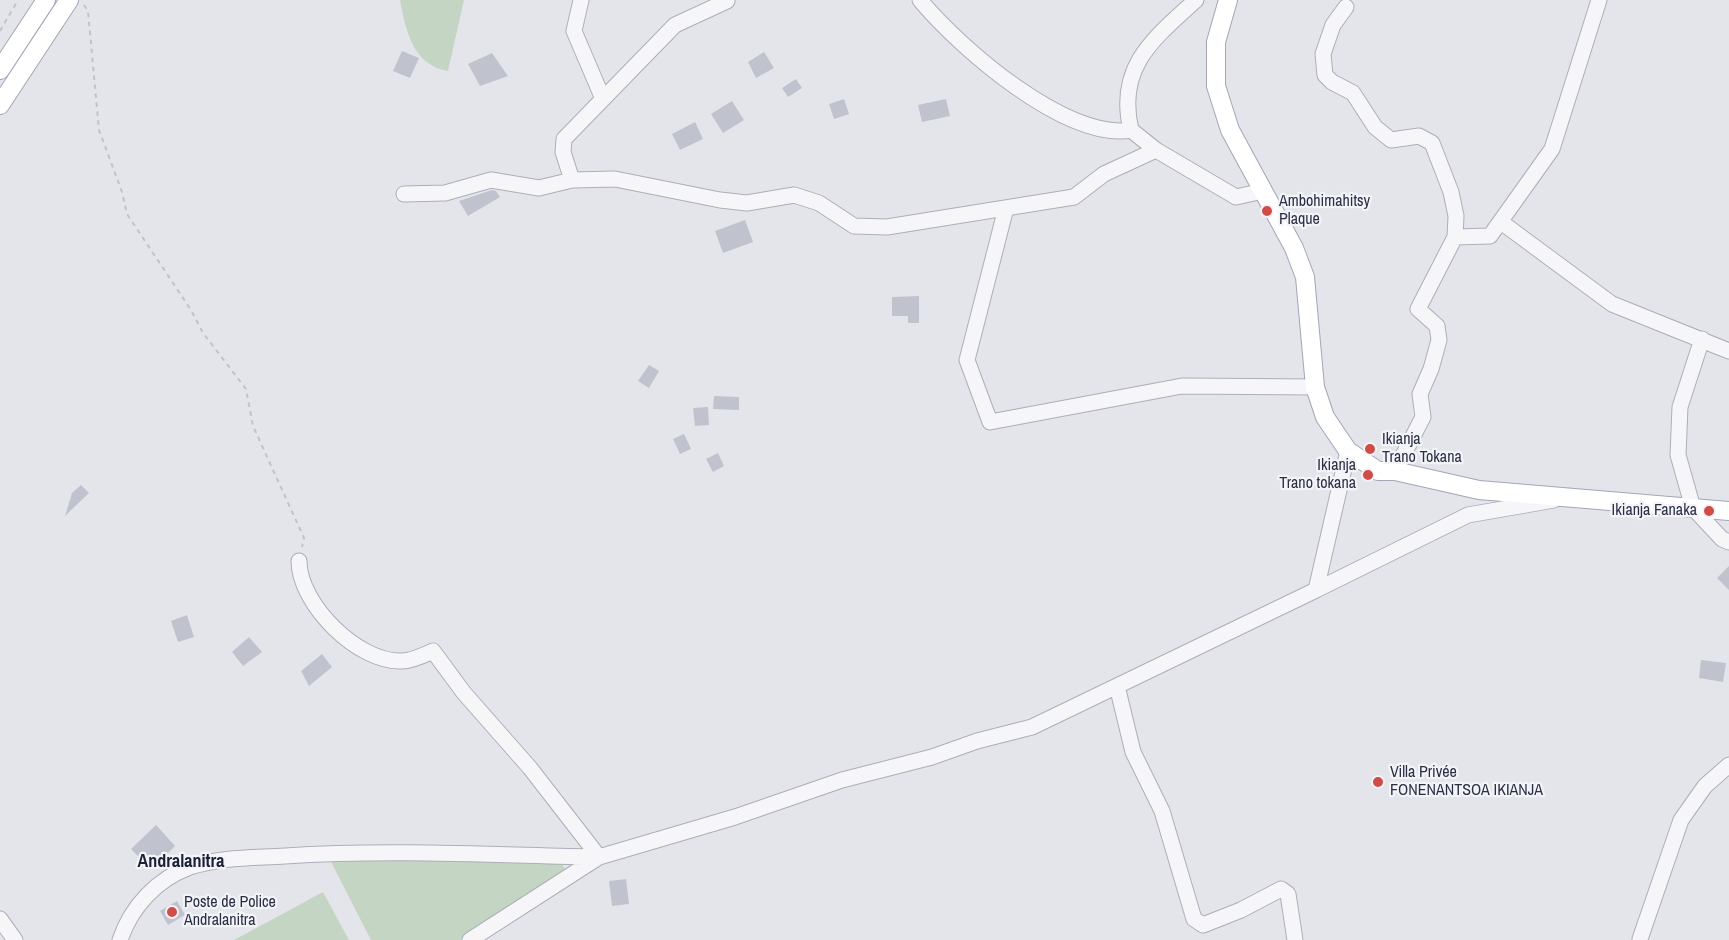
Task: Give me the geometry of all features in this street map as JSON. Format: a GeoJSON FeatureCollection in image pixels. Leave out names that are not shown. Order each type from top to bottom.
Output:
{"type":"FeatureCollection","features":[{"type":"Feature","properties":{"kind":"main road"},"geometry":{"type":"LineString","coordinates":[[0,70],[46,0]]}},
{"type":"Feature","properties":{"kind":"main road"},"geometry":{"type":"LineString","coordinates":[[0,105],[69,0]]}},
{"type":"Feature","properties":{"kind":"main road"},"geometry":{"type":"LineString","coordinates":[[1228,0],[1216,42],[1216,86],[1230,130],[1294,248],[1305,277],[1315,387],[1325,417],[1348,450],[1378,471],[1395,471],[1479,490],[1729,511]]}},
{"type":"Feature","properties":{"kind":"street"},"geometry":{"type":"LineString","coordinates":[[581,0],[574,31],[603,99]]}},
{"type":"Feature","properties":{"kind":"street"},"geometry":{"type":"LineString","coordinates":[[920,0],[1017,90],[1055,112],[1116,133],[1131,130]]}},
{"type":"Feature","properties":{"kind":"street"},"geometry":{"type":"LineString","coordinates":[[1196,0],[1161,32],[1136,63],[1127,86],[1126,110],[1131,130],[1156,150],[1236,197],[1263,191]]}},
{"type":"Feature","properties":{"kind":"street"},"geometry":{"type":"LineString","coordinates":[[1455,237],[1490,236],[1552,149],[1599,0]]}},
{"type":"Feature","properties":{"kind":"street"},"geometry":{"type":"LineString","coordinates":[[572,180],[563,152],[564,139],[675,25],[727,1]]}},
{"type":"Feature","properties":{"kind":"street"},"geometry":{"type":"LineString","coordinates":[[1346,7],[1333,25],[1323,54],[1325,75],[1332,82],[1353,93],[1375,127],[1391,140],[1419,136],[1432,143],[1454,204],[1456,216],[1455,237],[1418,309],[1437,327],[1439,340],[1431,369],[1420,394],[1423,417],[1395,471]]}},
{"type":"Feature","properties":{"kind":"street"},"geometry":{"type":"LineString","coordinates":[[404,194],[445,193],[491,180],[538,189],[572,180],[615,179],[720,200],[747,202],[794,195],[819,203],[854,226],[887,227],[1074,196],[1104,174],[1156,150]]}},
{"type":"Feature","properties":{"kind":"street"},"geometry":{"type":"LineString","coordinates":[[1006,208],[967,360],[990,422],[1182,386],[1315,387]]}},
{"type":"Feature","properties":{"kind":"street"},"geometry":{"type":"LineString","coordinates":[[1501,222],[1612,304],[1729,351]]}},
{"type":"Feature","properties":{"kind":"street"},"geometry":{"type":"LineString","coordinates":[[1701,339],[1680,407],[1678,455],[1693,508],[1722,539],[1729,542]]}},
{"type":"Feature","properties":{"kind":"street"},"geometry":{"type":"LineString","coordinates":[[1316,590],[1348,450]]}},
{"type":"Feature","properties":{"kind":"street"},"geometry":{"type":"LineString","coordinates":[[470,940],[599,857],[735,816],[842,780],[932,757],[977,741],[1032,727],[1468,515],[1572,497]]}},
{"type":"Feature","properties":{"kind":"street"},"geometry":{"type":"LineString","coordinates":[[298,561],[299,574],[306,591],[340,635],[354,646],[373,656],[404,661],[433,651],[464,693],[530,768],[599,857]]}},
{"type":"Feature","properties":{"kind":"street"},"geometry":{"type":"LineString","coordinates":[[1117,686],[1132,752],[1162,810],[1194,920],[1203,925],[1241,910],[1281,889],[1288,894],[1295,940]]}},
{"type":"Feature","properties":{"kind":"street"},"geometry":{"type":"LineString","coordinates":[[1640,939],[1681,820],[1705,786],[1729,765]]}},
{"type":"Feature","properties":{"kind":"street"},"geometry":{"type":"LineString","coordinates":[[120,940],[124,927],[153,886],[189,867],[224,860],[323,853],[599,857]]}},
{"type":"Feature","properties":{"kind":"street"},"geometry":{"type":"LineString","coordinates":[[0,919],[15,940]]}},
{"type":"Feature","properties":{"kind":"path"},"geometry":{"type":"LineString","coordinates":[[0,31],[18,0]]}},
{"type":"Feature","properties":{"kind":"path"},"geometry":{"type":"LineString","coordinates":[[81,0],[88,11],[99,130],[122,192],[126,214],[191,310],[203,333],[246,389],[253,426],[304,538],[298,561]]}},
{"type":"Feature","properties":{"kind":"green space"},"geometry":{"type":"Polygon","coordinates":[[[400,0],[464,0],[448,71],[426,62],[419,54],[408,34],[400,0]]]}},
{"type":"Feature","properties":{"kind":"green space"},"geometry":{"type":"Polygon","coordinates":[[[328,856],[559,859],[565,869],[460,940],[371,940],[328,856]]]}},
{"type":"Feature","properties":{"kind":"green space"},"geometry":{"type":"Polygon","coordinates":[[[323,892],[349,940],[234,940],[323,892]]]}},
{"type":"Feature","properties":{"kind":"building"},"geometry":{"type":"Polygon","coordinates":[[[402,51],[419,58],[410,78],[393,71],[402,51]]]}},
{"type":"Feature","properties":{"kind":"building"},"geometry":{"type":"Polygon","coordinates":[[[764,52],[774,68],[756,78],[748,62],[764,52]]]}},
{"type":"Feature","properties":{"kind":"building"},"geometry":{"type":"Polygon","coordinates":[[[492,53],[508,76],[480,86],[468,64],[492,53]]]}},
{"type":"Feature","properties":{"kind":"building"},"geometry":{"type":"Polygon","coordinates":[[[796,79],[802,88],[788,97],[782,88],[796,79]]]}},
{"type":"Feature","properties":{"kind":"building"},"geometry":{"type":"Polygon","coordinates":[[[844,99],[849,114],[834,119],[829,104],[844,99]]]}},
{"type":"Feature","properties":{"kind":"building"},"geometry":{"type":"Polygon","coordinates":[[[946,99],[950,116],[922,122],[918,105],[946,99]]]}},
{"type":"Feature","properties":{"kind":"building"},"geometry":{"type":"Polygon","coordinates":[[[732,101],[744,120],[723,133],[711,114],[732,101]]]}},
{"type":"Feature","properties":{"kind":"building"},"geometry":{"type":"Polygon","coordinates":[[[695,122],[703,139],[680,150],[672,134],[695,122]]]}},
{"type":"Feature","properties":{"kind":"building"},"geometry":{"type":"Polygon","coordinates":[[[492,190],[496,191],[500,197],[468,216],[459,201],[492,190]]]}},
{"type":"Feature","properties":{"kind":"building"},"geometry":{"type":"Polygon","coordinates":[[[745,220],[753,242],[723,253],[715,231],[745,220]]]}},
{"type":"Feature","properties":{"kind":"building"},"geometry":{"type":"Polygon","coordinates":[[[919,296],[919,323],[908,323],[908,316],[892,316],[892,297],[919,296]]]}},
{"type":"Feature","properties":{"kind":"building"},"geometry":{"type":"Polygon","coordinates":[[[649,365],[659,371],[649,388],[638,381],[649,365]]]}},
{"type":"Feature","properties":{"kind":"building"},"geometry":{"type":"Polygon","coordinates":[[[714,396],[739,397],[739,410],[713,409],[714,396]]]}},
{"type":"Feature","properties":{"kind":"building"},"geometry":{"type":"Polygon","coordinates":[[[708,407],[709,425],[695,426],[693,408],[708,407]]]}},
{"type":"Feature","properties":{"kind":"building"},"geometry":{"type":"Polygon","coordinates":[[[684,434],[691,449],[680,454],[673,439],[684,434]]]}},
{"type":"Feature","properties":{"kind":"building"},"geometry":{"type":"Polygon","coordinates":[[[718,453],[724,466],[713,472],[706,459],[718,453]]]}},
{"type":"Feature","properties":{"kind":"building"},"geometry":{"type":"Polygon","coordinates":[[[81,485],[89,493],[65,516],[72,493],[81,485]]]}},
{"type":"Feature","properties":{"kind":"building"},"geometry":{"type":"Polygon","coordinates":[[[1729,566],[1729,590],[1717,578],[1729,566]]]}},
{"type":"Feature","properties":{"kind":"building"},"geometry":{"type":"Polygon","coordinates":[[[187,615],[194,637],[178,642],[171,621],[187,615]]]}},
{"type":"Feature","properties":{"kind":"building"},"geometry":{"type":"Polygon","coordinates":[[[249,637],[262,652],[243,666],[232,652],[249,637]]]}},
{"type":"Feature","properties":{"kind":"building"},"geometry":{"type":"Polygon","coordinates":[[[322,654],[332,667],[309,686],[301,671],[322,654]]]}},
{"type":"Feature","properties":{"kind":"building"},"geometry":{"type":"Polygon","coordinates":[[[1701,660],[1726,663],[1723,682],[1699,678],[1701,660]]]}},
{"type":"Feature","properties":{"kind":"building"},"geometry":{"type":"Polygon","coordinates":[[[156,825],[175,846],[163,858],[148,858],[144,862],[131,849],[156,825]]]}},
{"type":"Feature","properties":{"kind":"building"},"geometry":{"type":"Polygon","coordinates":[[[626,879],[629,904],[612,906],[609,881],[626,879]]]}},
{"type":"Feature","properties":{"kind":"building"},"geometry":{"type":"Polygon","coordinates":[[[177,901],[185,915],[168,925],[160,911],[177,901]]]}},
{"type":"Feature","properties":{"kind":"place","name":"Ambohimahitsy Plaque"},"geometry":{"type":"Point","coordinates":[1267,211]}},
{"type":"Feature","properties":{"kind":"place","name":"Ikianja Trano Tokana"},"geometry":{"type":"Point","coordinates":[1370,449]}},
{"type":"Feature","properties":{"kind":"place","name":"Ikianja Trano tokana"},"geometry":{"type":"Point","coordinates":[1368,475]}},
{"type":"Feature","properties":{"kind":"place","name":"Ikianja Fanaka"},"geometry":{"type":"Point","coordinates":[1709,511]}},
{"type":"Feature","properties":{"kind":"place","name":"Villa Privée FONENANTSOA IKIANJA"},"geometry":{"type":"Point","coordinates":[1378,782]}},
{"type":"Feature","properties":{"kind":"place","name":"Poste de Police Andralanitra"},"geometry":{"type":"Point","coordinates":[172,912]}},
{"type":"Feature","properties":{"kind":"district","name":"Andralanitra"},"geometry":{"type":"Point","coordinates":[181,862]}}]}
